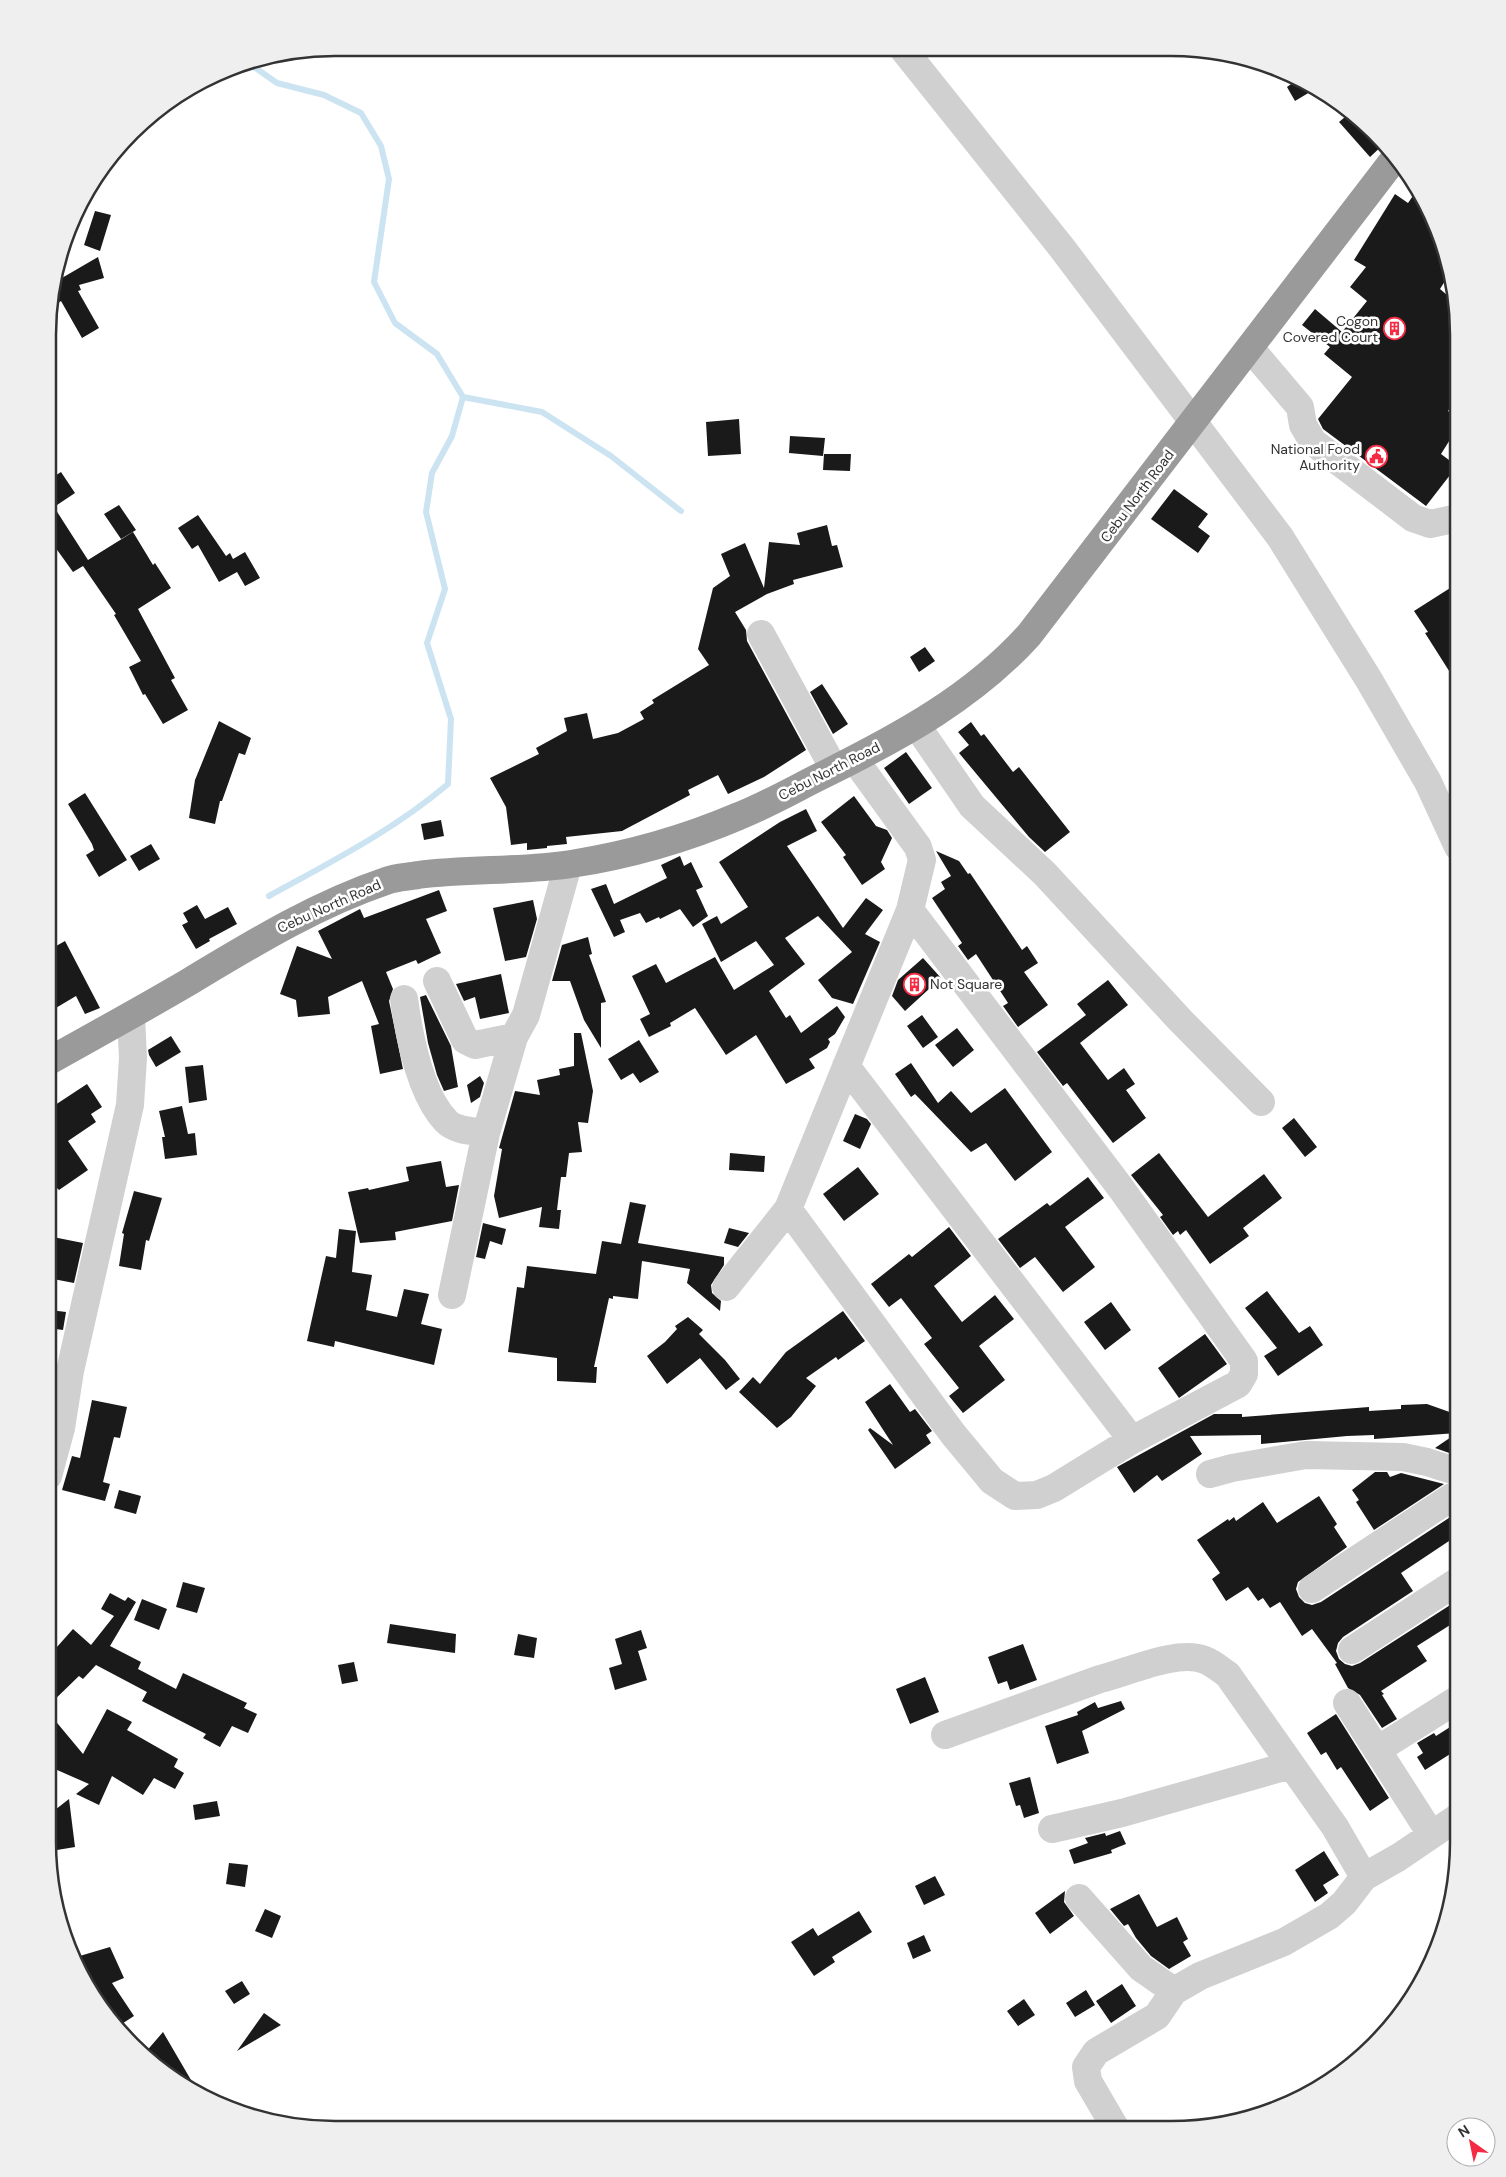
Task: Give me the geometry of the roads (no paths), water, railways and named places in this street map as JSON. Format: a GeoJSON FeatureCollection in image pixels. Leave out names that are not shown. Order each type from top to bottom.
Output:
{"type":"FeatureCollection","features":[{"type":"Feature","properties":{"kind":"highway","name":"Cebu North Road"},"geometry":{"type":"LineString","coordinates":[[56,1057],[131,1016],[288,923],[350,894],[390,879],[444,872],[518,870],[568,865],[633,853],[741,816],[918,726],[980,682],[1008,658],[1029,635],[1391,163]]}},
{"type":"Feature","properties":{"kind":"street"},"geometry":{"type":"LineString","coordinates":[[909,56],[1056,241],[1194,420],[1280,537],[1428,782],[1450,830]]}},
{"type":"Feature","properties":{"kind":"street"},"geometry":{"type":"LineString","coordinates":[[1250,348],[1300,407],[1302,425],[1313,442],[1413,518],[1430,524],[1450,520]]}},
{"type":"Feature","properties":{"kind":"street"},"geometry":{"type":"LineString","coordinates":[[726,1287],[788,1208],[910,910],[922,860],[918,847],[845,764],[761,634]]}},
{"type":"Feature","properties":{"kind":"street"},"geometry":{"type":"LineString","coordinates":[[918,726],[972,806],[1046,874],[1181,1021],[1261,1102]]}},
{"type":"Feature","properties":{"kind":"street"},"geometry":{"type":"LineString","coordinates":[[452,1295],[486,1133],[514,1037],[526,1015],[568,865]]}},
{"type":"Feature","properties":{"kind":"street"},"geometry":{"type":"LineString","coordinates":[[788,1208],[947,1426],[992,1481],[1015,1496],[1037,1495],[1054,1488],[1132,1440],[1238,1384],[1244,1374],[1244,1361],[1120,1187],[910,910]]}},
{"type":"Feature","properties":{"kind":"street"},"geometry":{"type":"LineString","coordinates":[[436,981],[465,1040],[475,1045],[514,1037]]}},
{"type":"Feature","properties":{"kind":"street"},"geometry":{"type":"LineString","coordinates":[[404,999],[409,1034],[418,1065],[442,1114],[447,1122],[460,1129],[486,1133]]}},
{"type":"Feature","properties":{"kind":"street"},"geometry":{"type":"LineString","coordinates":[[56,1446],[61,1428],[59,1370],[130,1105],[133,1058],[131,1016]]}},
{"type":"Feature","properties":{"kind":"street"},"geometry":{"type":"LineString","coordinates":[[846,1066],[1132,1440]]}},
{"type":"Feature","properties":{"kind":"street"},"geometry":{"type":"LineString","coordinates":[[1210,1474],[1232,1468],[1306,1455],[1402,1457],[1450,1469]]}},
{"type":"Feature","properties":{"kind":"street"},"geometry":{"type":"LineString","coordinates":[[1312,1589],[1450,1498]]}},
{"type":"Feature","properties":{"kind":"street"},"geometry":{"type":"LineString","coordinates":[[1352,1650],[1450,1586]]}},
{"type":"Feature","properties":{"kind":"street"},"geometry":{"type":"LineString","coordinates":[[945,1735],[1100,1679],[1183,1656],[1205,1660],[1228,1674],[1335,1827],[1364,1877]]}},
{"type":"Feature","properties":{"kind":"street"},"geometry":{"type":"LineString","coordinates":[[1347,1703],[1431,1834]]}},
{"type":"Feature","properties":{"kind":"street"},"geometry":{"type":"LineString","coordinates":[[1377,1750],[1450,1704]]}},
{"type":"Feature","properties":{"kind":"street"},"geometry":{"type":"LineString","coordinates":[[1052,1829],[1122,1813],[1292,1765]]}},
{"type":"Feature","properties":{"kind":"street"},"geometry":{"type":"LineString","coordinates":[[1111,2121],[1088,2081],[1086,2067],[1096,2052],[1157,2016],[1174,1991],[1200,1976],[1284,1942],[1329,1916],[1344,1904],[1364,1877],[1399,1857],[1450,1822]]}},
{"type":"Feature","properties":{"kind":"street"},"geometry":{"type":"LineString","coordinates":[[1080,1898],[1141,1968],[1174,1991]]}},
{"type":"Feature","properties":{"kind":"waterway"},"geometry":{"type":"LineString","coordinates":[[256,68],[277,83],[324,95],[361,113],[381,146],[389,179],[374,282],[395,323],[437,354],[463,397],[452,436],[432,473],[426,512],[445,589],[427,643],[451,719],[448,784],[384,831],[269,896]]}},
{"type":"Feature","properties":{"kind":"waterway"},"geometry":{"type":"LineString","coordinates":[[463,397],[542,412],[611,456],[681,511]]}},
{"type":"Feature","properties":{"kind":"place","name":"Cogon Covered Court"},"geometry":{"type":"Point","coordinates":[1394,329]}},
{"type":"Feature","properties":{"kind":"place","name":"National Food Authority"},"geometry":{"type":"Point","coordinates":[1376,457]}},
{"type":"Feature","properties":{"kind":"place","name":"Not Square"},"geometry":{"type":"Point","coordinates":[914,984]}}]}
